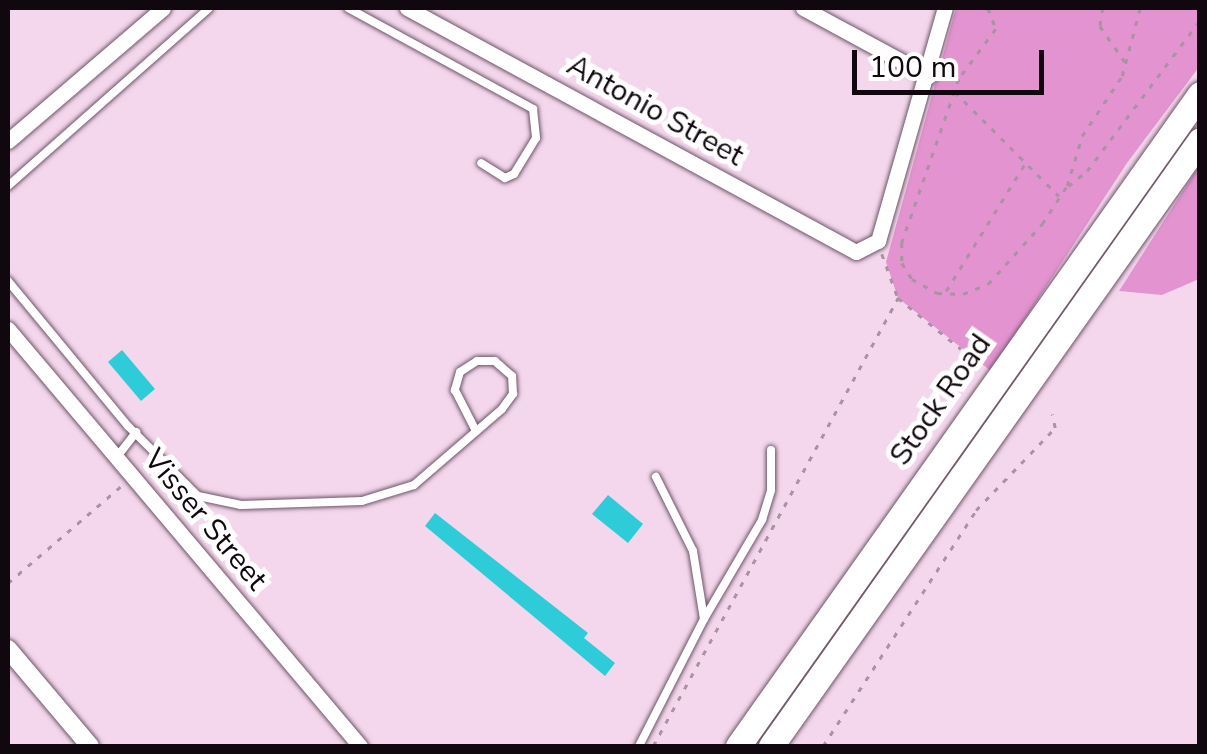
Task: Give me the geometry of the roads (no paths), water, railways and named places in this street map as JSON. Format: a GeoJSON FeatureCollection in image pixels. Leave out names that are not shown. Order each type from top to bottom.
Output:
{"type":"FeatureCollection","features":[{"type":"Feature","properties":{"kind":"highway","name":"Stock Road"},"geometry":{"type":"LineString","coordinates":[[741,746],[1200,94]]}},
{"type":"Feature","properties":{"kind":"highway","name":"Stock Road"},"geometry":{"type":"LineString","coordinates":[[771,746],[1200,140]]}},
{"type":"Feature","properties":{"kind":"street"},"geometry":{"type":"LineString","coordinates":[[8,140],[164,8]]}},
{"type":"Feature","properties":{"kind":"street","name":"Antonio Street"},"geometry":{"type":"LineString","coordinates":[[407,8],[856,252],[878,241],[929,76]]}},
{"type":"Feature","properties":{"kind":"street"},"geometry":{"type":"LineString","coordinates":[[803,8],[929,76],[945,8]]}},
{"type":"Feature","properties":{"kind":"street","name":"Visser Street"},"geometry":{"type":"LineString","coordinates":[[8,330],[360,746]]}},
{"type":"Feature","properties":{"kind":"street"},"geometry":{"type":"LineString","coordinates":[[8,648],[90,746]]}},
{"type":"Feature","properties":{"kind":"lane"},"geometry":{"type":"LineString","coordinates":[[8,186],[209,8]]}},
{"type":"Feature","properties":{"kind":"lane"},"geometry":{"type":"LineString","coordinates":[[348,8],[533,109],[536,138],[514,174],[505,178],[482,163]]}},
{"type":"Feature","properties":{"kind":"lane"},"geometry":{"type":"LineString","coordinates":[[8,281],[136,432],[198,496],[241,505],[362,501],[414,485],[476,430],[513,394],[512,376],[496,360],[477,361],[460,372],[455,390],[476,430]]}},
{"type":"Feature","properties":{"kind":"lane"},"geometry":{"type":"LineString","coordinates":[[116,458],[136,432]]}},
{"type":"Feature","properties":{"kind":"lane"},"geometry":{"type":"LineString","coordinates":[[639,746],[704,619],[762,520],[771,490],[771,450]]}},
{"type":"Feature","properties":{"kind":"lane"},"geometry":{"type":"LineString","coordinates":[[656,477],[693,551],[704,619]]}}]}
